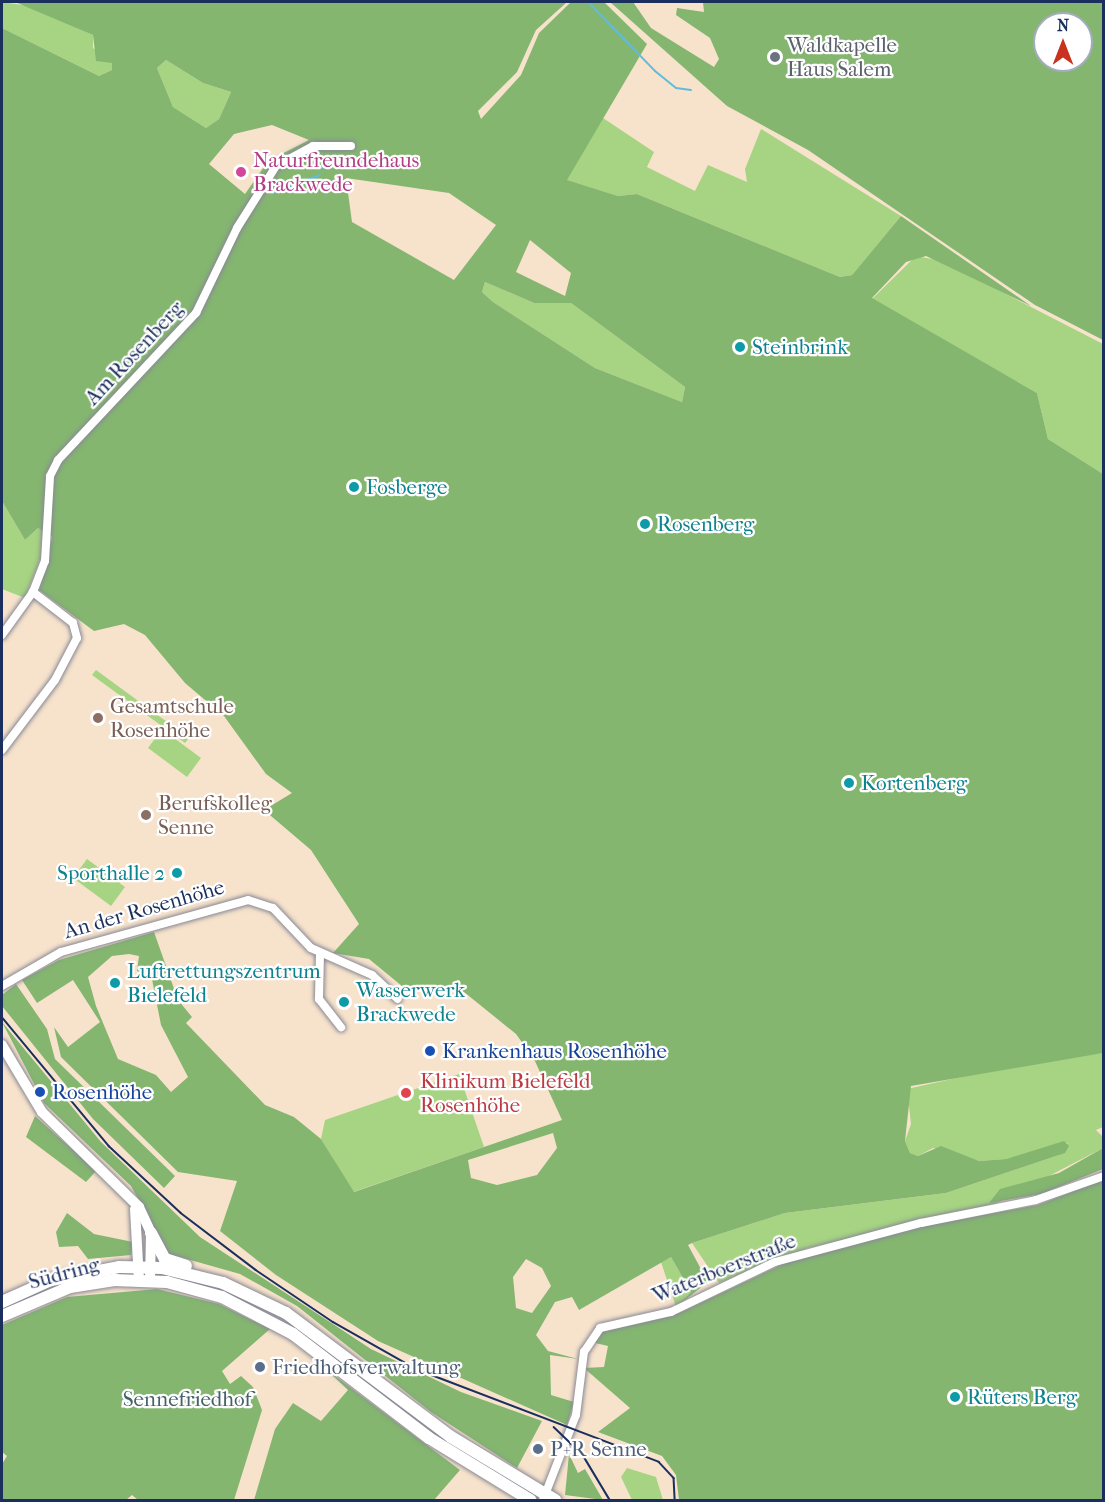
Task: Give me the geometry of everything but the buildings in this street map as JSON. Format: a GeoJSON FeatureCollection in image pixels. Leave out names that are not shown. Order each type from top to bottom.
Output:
{"type":"FeatureCollection","features":[{"type":"Feature","properties":{"kind":"main road"},"geometry":{"type":"LineString","coordinates":[[151,1233],[165,1258],[227,1277],[249,1293],[307,1327],[451,1437],[548,1498]]}},
{"type":"Feature","properties":{"kind":"main road"},"geometry":{"type":"LineString","coordinates":[[145,1274],[203,1276],[249,1293]]}},
{"type":"Feature","properties":{"kind":"main road"},"geometry":{"type":"LineString","coordinates":[[145,1274],[205,1291],[264,1317],[429,1438],[530,1500]]}},
{"type":"Feature","properties":{"kind":"main road","name":"Südring"},"geometry":{"type":"LineString","coordinates":[[2,1302],[66,1275],[145,1274]]}},
{"type":"Feature","properties":{"kind":"main road","name":"Südring"},"geometry":{"type":"LineString","coordinates":[[2,1316],[70,1287],[145,1274]]}},
{"type":"Feature","properties":{"kind":"street","name":"Am Rosenberg"},"geometry":{"type":"LineString","coordinates":[[2,635],[33,592],[48,550],[47,501],[58,460],[196,314],[237,228],[276,166],[312,146],[351,146]]}},
{"type":"Feature","properties":{"kind":"street"},"geometry":{"type":"LineString","coordinates":[[2,750],[55,680],[77,638],[73,623],[33,592]]}},
{"type":"Feature","properties":{"kind":"street","name":"An der Rosenhöhe"},"geometry":{"type":"LineString","coordinates":[[2,986],[61,952],[242,900],[273,908],[320,954],[369,973],[398,999]]}},
{"type":"Feature","properties":{"kind":"street"},"geometry":{"type":"LineString","coordinates":[[320,954],[319,999],[341,1027]]}},
{"type":"Feature","properties":{"kind":"street"},"geometry":{"type":"LineString","coordinates":[[2,1045],[42,1112],[126,1192],[151,1233],[145,1274]]}},
{"type":"Feature","properties":{"kind":"street","name":"Waterboerstraße"},"geometry":{"type":"LineString","coordinates":[[548,1498],[576,1414],[584,1352],[600,1328],[671,1312],[775,1262],[921,1223],[1036,1200],[1104,1176]]}},
{"type":"Feature","properties":{"kind":"street"},"geometry":{"type":"LineString","coordinates":[[126,1192],[138,1217],[145,1274]]}},
{"type":"Feature","properties":{"kind":"green space"},"geometry":{"type":"Polygon","coordinates":[[[2,2],[29,6],[93,35],[93,48],[112,62],[112,70],[99,76],[2,28],[2,2]]]}},
{"type":"Feature","properties":{"kind":"green space"},"geometry":{"type":"Polygon","coordinates":[[[15,2],[567,2],[536,30],[517,72],[478,111],[481,119],[521,75],[539,33],[571,2],[604,2],[647,44],[567,180],[618,196],[637,194],[840,277],[852,275],[901,216],[1031,306],[926,256],[906,262],[872,298],[1037,393],[1048,439],[1103,474],[1103,1053],[911,1086],[905,1141],[910,1153],[918,1156],[941,1146],[979,1161],[1006,1159],[1064,1141],[1069,1146],[1065,1153],[946,1193],[785,1213],[692,1243],[688,1245],[708,1282],[676,1307],[691,1292],[671,1257],[579,1310],[572,1297],[555,1302],[536,1335],[548,1351],[578,1359],[550,1355],[551,1395],[574,1402],[567,1425],[378,1341],[276,1275],[220,1231],[237,1181],[178,1172],[61,1057],[54,1027],[68,1047],[100,1022],[73,980],[37,1003],[22,980],[59,960],[154,932],[178,1000],[192,1017],[186,1023],[265,1105],[294,1117],[321,1139],[354,1192],[562,1120],[534,1059],[516,1034],[464,992],[408,991],[369,959],[333,953],[359,924],[311,850],[264,810],[292,793],[266,774],[224,716],[185,683],[145,635],[124,624],[94,631],[39,590],[52,537],[38,528],[25,540],[2,501],[2,28],[99,76],[112,70],[112,63],[96,61],[93,35],[15,2]],[[166,60],[157,68],[173,107],[206,128],[219,119],[231,92],[203,83],[166,60]],[[272,125],[234,134],[209,164],[245,194],[268,161],[309,140],[272,125]],[[346,178],[352,222],[454,280],[496,225],[449,193],[346,178]],[[530,240],[516,272],[565,296],[571,273],[530,240]],[[485,282],[482,292],[493,302],[595,368],[682,402],[685,387],[571,303],[534,303],[485,282]],[[129,954],[112,956],[88,977],[96,1006],[118,1059],[156,1075],[171,1092],[188,1077],[161,1025],[151,974],[137,971],[139,956],[129,954]],[[553,1133],[468,1160],[471,1178],[497,1185],[537,1175],[557,1148],[553,1133]],[[526,1259],[513,1277],[516,1308],[532,1313],[551,1286],[542,1268],[526,1259]]]}},
{"type":"Feature","properties":{"kind":"green space"},"geometry":{"type":"Polygon","coordinates":[[[610,2],[633,2],[651,28],[714,67],[719,59],[710,38],[676,15],[677,8],[704,12],[703,2],[1103,2],[1103,340],[1035,305],[808,150],[727,106],[610,2]]]}},
{"type":"Feature","properties":{"kind":"green space"},"geometry":{"type":"Polygon","coordinates":[[[166,60],[203,83],[231,92],[219,119],[206,128],[173,107],[157,68],[166,60]]]}},
{"type":"Feature","properties":{"kind":"green space"},"geometry":{"type":"Polygon","coordinates":[[[603,118],[654,152],[647,167],[695,191],[708,165],[747,182],[745,169],[761,129],[901,216],[852,275],[840,277],[637,194],[618,196],[566,180],[603,118]]]}},
{"type":"Feature","properties":{"kind":"green space"},"geometry":{"type":"Polygon","coordinates":[[[916,256],[942,261],[1103,344],[1103,474],[1048,439],[1037,393],[872,299],[916,256]]]}},
{"type":"Feature","properties":{"kind":"green space"},"geometry":{"type":"Polygon","coordinates":[[[485,282],[534,303],[571,303],[685,387],[682,402],[595,368],[493,302],[482,292],[485,282]]]}},
{"type":"Feature","properties":{"kind":"green space"},"geometry":{"type":"Polygon","coordinates":[[[2,501],[25,540],[38,528],[44,531],[44,550],[25,598],[2,589],[2,501]]]}},
{"type":"Feature","properties":{"kind":"green space"},"geometry":{"type":"Polygon","coordinates":[[[96,670],[189,738],[185,743],[92,675],[96,670]]]}},
{"type":"Feature","properties":{"kind":"green space"},"geometry":{"type":"Polygon","coordinates":[[[162,729],[201,758],[187,777],[148,748],[162,729]]]}},
{"type":"Feature","properties":{"kind":"green space"},"geometry":{"type":"Polygon","coordinates":[[[87,859],[125,887],[111,906],[73,878],[87,859]]]}},
{"type":"Feature","properties":{"kind":"green space"},"geometry":{"type":"Polygon","coordinates":[[[16,984],[47,1029],[55,1059],[175,1176],[164,1188],[93,1119],[2,1006],[2,995],[16,984]]]}},
{"type":"Feature","properties":{"kind":"green space"},"geometry":{"type":"Polygon","coordinates":[[[2,1022],[101,1142],[200,1237],[371,1349],[461,1392],[542,1421],[517,1468],[431,1412],[297,1306],[240,1274],[169,1254],[131,1186],[44,1103],[2,1022]]]}},
{"type":"Feature","properties":{"kind":"green space"},"geometry":{"type":"Polygon","coordinates":[[[1103,1053],[1103,1127],[1096,1130],[1103,1137],[1103,1148],[991,1206],[808,1248],[719,1283],[692,1243],[785,1213],[946,1193],[1059,1155],[1068,1143],[1006,1159],[979,1161],[933,1148],[918,1156],[910,1153],[905,1141],[911,1124],[907,1089],[1042,1059],[1103,1053]]]}},
{"type":"Feature","properties":{"kind":"green space"},"geometry":{"type":"Polygon","coordinates":[[[459,1074],[484,1147],[353,1192],[321,1139],[325,1120],[459,1074]]]}},
{"type":"Feature","properties":{"kind":"green space"},"geometry":{"type":"Polygon","coordinates":[[[35,1116],[96,1171],[86,1182],[26,1137],[35,1116]]]}},
{"type":"Feature","properties":{"kind":"green space"},"geometry":{"type":"Polygon","coordinates":[[[1103,1148],[1103,1169],[1041,1194],[989,1203],[1000,1189],[1059,1173],[1103,1148]]]}},
{"type":"Feature","properties":{"kind":"green space"},"geometry":{"type":"Polygon","coordinates":[[[1103,1180],[1103,1500],[679,1500],[676,1475],[662,1456],[598,1432],[630,1408],[584,1368],[604,1367],[608,1346],[591,1342],[602,1332],[679,1313],[785,1263],[934,1224],[1038,1205],[1103,1180]]]}},
{"type":"Feature","properties":{"kind":"green space"},"geometry":{"type":"Polygon","coordinates":[[[67,1213],[94,1234],[133,1242],[131,1255],[88,1259],[78,1246],[59,1247],[56,1232],[67,1213]]]}},
{"type":"Feature","properties":{"kind":"green space"},"geometry":{"type":"Polygon","coordinates":[[[671,1257],[691,1292],[676,1307],[661,1262],[671,1257]]]}},
{"type":"Feature","properties":{"kind":"green space","name":"Sennefriedhof"},"geometry":{"type":"Polygon","coordinates":[[[157,1289],[219,1304],[270,1329],[222,1371],[230,1384],[241,1376],[253,1387],[262,1410],[234,1500],[138,1500],[132,1495],[126,1500],[2,1500],[2,1464],[7,1456],[2,1452],[2,1325],[67,1297],[157,1289]]]}},
{"type":"Feature","properties":{"kind":"green space"},"geometry":{"type":"Polygon","coordinates":[[[327,1370],[460,1470],[434,1500],[254,1500],[275,1429],[293,1403],[321,1421],[348,1390],[327,1370]]]}},
{"type":"Feature","properties":{"kind":"green space"},"geometry":{"type":"Polygon","coordinates":[[[569,1454],[578,1473],[585,1469],[603,1500],[565,1495],[569,1454]]]}},
{"type":"Feature","properties":{"kind":"green space"},"geometry":{"type":"Polygon","coordinates":[[[627,1468],[656,1477],[663,1500],[632,1500],[621,1477],[627,1468]]]}},
{"type":"Feature","properties":{"kind":"waterway"},"geometry":{"type":"LineString","coordinates":[[588,2],[655,71],[676,88],[691,90]]}},
{"type":"Feature","properties":{"kind":"waterway"},"geometry":{"type":"LineString","coordinates":[[323,168],[325,162]]}},
{"type":"Feature","properties":{"kind":"waterway"},"geometry":{"type":"LineString","coordinates":[[272,193],[320,175]]}},
{"type":"Feature","properties":{"kind":"waterway"},"geometry":{"type":"LineString","coordinates":[[301,183],[325,185]]}},
{"type":"Feature","properties":{"kind":"tram line"},"geometry":{"type":"LineString","coordinates":[[2,1017],[109,1146],[181,1213],[256,1270],[333,1322],[416,1369],[659,1462],[674,1478],[675,1500]]}},
{"type":"Feature","properties":{"kind":"tram line"},"geometry":{"type":"LineString","coordinates":[[554,1427],[583,1455],[610,1500]]}},
{"type":"Feature","properties":{"kind":"place","name":"Waldkapelle Haus Salem"},"geometry":{"type":"Point","coordinates":[775,57]}},
{"type":"Feature","properties":{"kind":"place","name":"Naturfreundehaus Brackwede"},"geometry":{"type":"Point","coordinates":[241,172]}},
{"type":"Feature","properties":{"kind":"place","name":"Steinbrink"},"geometry":{"type":"Point","coordinates":[740,347]}},
{"type":"Feature","properties":{"kind":"place","name":"Fosberge"},"geometry":{"type":"Point","coordinates":[354,487]}},
{"type":"Feature","properties":{"kind":"place","name":"Rosenberg"},"geometry":{"type":"Point","coordinates":[645,524]}},
{"type":"Feature","properties":{"kind":"place","name":"Gesamtschule Rosenhöhe"},"geometry":{"type":"Point","coordinates":[98,718]}},
{"type":"Feature","properties":{"kind":"place","name":"Kortenberg"},"geometry":{"type":"Point","coordinates":[849,783]}},
{"type":"Feature","properties":{"kind":"place","name":"Berufskolleg Senne"},"geometry":{"type":"Point","coordinates":[146,815]}},
{"type":"Feature","properties":{"kind":"place","name":"Sporthalle 2"},"geometry":{"type":"Point","coordinates":[177,873]}},
{"type":"Feature","properties":{"kind":"place","name":"Luftrettungszentrum Bielefeld"},"geometry":{"type":"Point","coordinates":[115,983]}},
{"type":"Feature","properties":{"kind":"place","name":"Wasserwerk Brackwede"},"geometry":{"type":"Point","coordinates":[344,1002]}},
{"type":"Feature","properties":{"kind":"place","name":"Krankenhaus Rosenhöhe"},"geometry":{"type":"Point","coordinates":[430,1051]}},
{"type":"Feature","properties":{"kind":"place","name":"Rosenhöhe"},"geometry":{"type":"Point","coordinates":[40,1092]}},
{"type":"Feature","properties":{"kind":"place","name":"Klinikum Bielefeld Rosenhöhe"},"geometry":{"type":"Point","coordinates":[406,1093]}},
{"type":"Feature","properties":{"kind":"place","name":"Friedhofsverwaltung"},"geometry":{"type":"Point","coordinates":[260,1367]}},
{"type":"Feature","properties":{"kind":"place","name":"Rüters Berg"},"geometry":{"type":"Point","coordinates":[955,1397]}},
{"type":"Feature","properties":{"kind":"place","name":"P+R Senne"},"geometry":{"type":"Point","coordinates":[538,1449]}}]}
